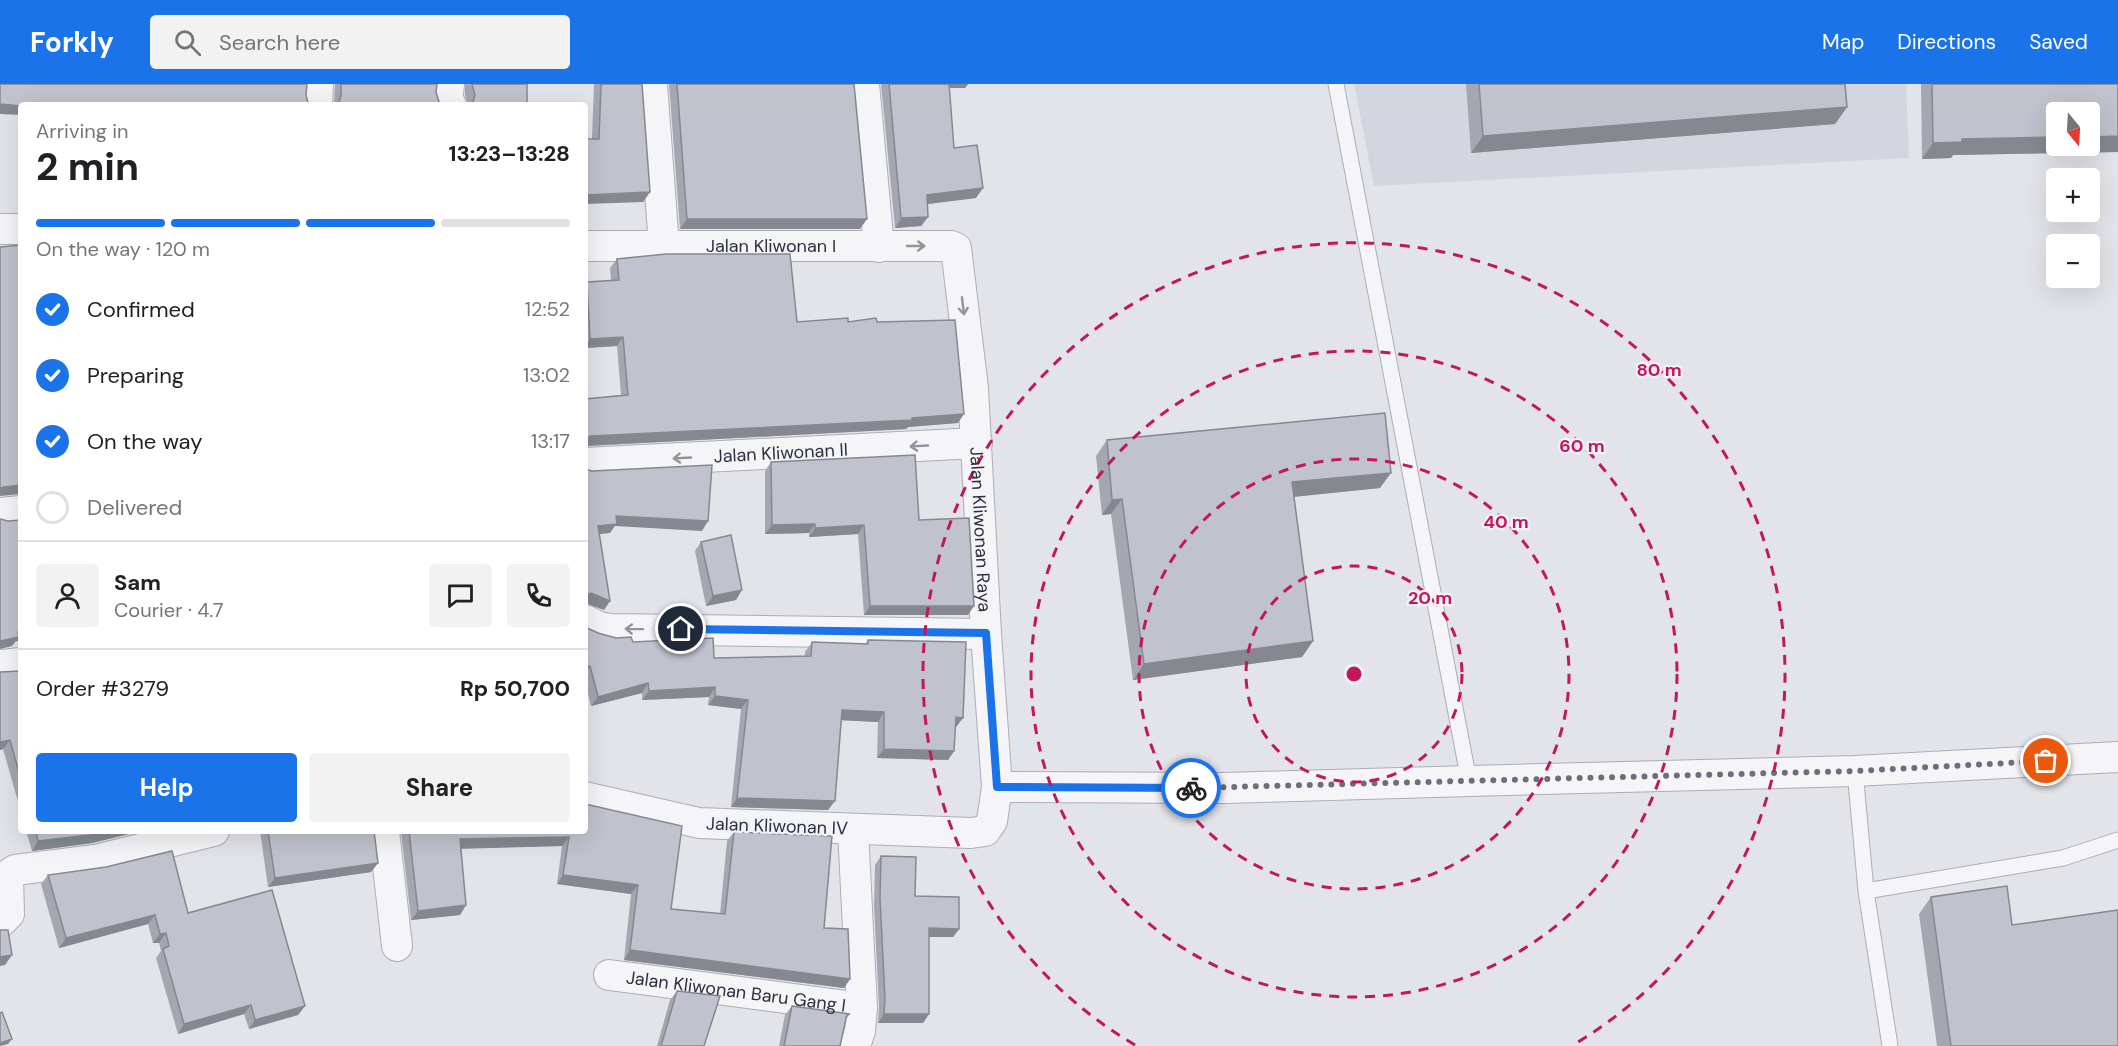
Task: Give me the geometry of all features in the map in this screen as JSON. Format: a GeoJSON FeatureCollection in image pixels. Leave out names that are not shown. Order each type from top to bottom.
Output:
{"type":"FeatureCollection","features":[{"type":"Feature","properties":{"kind":"street"},"geometry":{"type":"LineString","coordinates":[[317,102],[318,84]]}},
{"type":"Feature","properties":{"kind":"street"},"geometry":{"type":"LineString","coordinates":[[447,102],[448,84]]}},
{"type":"Feature","properties":{"kind":"street"},"geometry":{"type":"LineString","coordinates":[[652,84],[664,246]]}},
{"type":"Feature","properties":{"kind":"street"},"geometry":{"type":"LineString","coordinates":[[864,84],[879,247]]}},
{"type":"Feature","properties":{"kind":"street"},"geometry":{"type":"LineString","coordinates":[[0,229],[18,229]]}},
{"type":"Feature","properties":{"kind":"street","name":"Jalan Kliwonan I"},"geometry":{"type":"LineString","coordinates":[[588,246],[951,246],[956,248]]}},
{"type":"Feature","properties":{"kind":"street","name":"Jalan Kliwonan Raya"},"geometry":{"type":"LineString","coordinates":[[956,248],[973,388],[997,787],[992,821],[985,831],[972,833]]}},
{"type":"Feature","properties":{"kind":"street","name":"Jalan Kliwonan II"},"geometry":{"type":"LineString","coordinates":[[588,463],[977,443]]}},
{"type":"Feature","properties":{"kind":"street"},"geometry":{"type":"LineString","coordinates":[[0,513],[18,511]]}},
{"type":"Feature","properties":{"kind":"street"},"geometry":{"type":"LineString","coordinates":[[588,622],[599,627],[610,628],[986,633]]}},
{"type":"Feature","properties":{"kind":"street"},"geometry":{"type":"LineString","coordinates":[[0,665],[18,663]]}},
{"type":"Feature","properties":{"kind":"street"},"geometry":{"type":"LineString","coordinates":[[997,787],[1224,788],[1469,782],[1855,771],[2118,757]]}},
{"type":"Feature","properties":{"kind":"street","name":"Jalan Kliwonan IV"},"geometry":{"type":"LineString","coordinates":[[588,798],[699,823],[972,833]]}},
{"type":"Feature","properties":{"kind":"street"},"geometry":{"type":"LineString","coordinates":[[853,830],[862,1008],[860,1031],[855,1046]]}},
{"type":"Feature","properties":{"kind":"street"},"geometry":{"type":"LineString","coordinates":[[0,923],[9,914],[9,875],[15,870],[95,860],[202,834]]}},
{"type":"Feature","properties":{"kind":"street"},"geometry":{"type":"LineString","coordinates":[[384,834],[397,946]]}},
{"type":"Feature","properties":{"kind":"street","name":"Jalan Kliwonan Baru Gang I"},"geometry":{"type":"LineString","coordinates":[[609,975],[862,1008]]}},
{"type":"Feature","properties":{"kind":"lane"},"geometry":{"type":"LineString","coordinates":[[1336,84],[1469,782]]}},
{"type":"Feature","properties":{"kind":"lane"},"geometry":{"type":"LineString","coordinates":[[1855,771],[1866,891],[1890,1046]]}},
{"type":"Feature","properties":{"kind":"lane"},"geometry":{"type":"LineString","coordinates":[[1866,891],[2063,858],[2118,840]]}},
{"type":"Feature","properties":{"kind":"shaded area"},"geometry":{"type":"Polygon","coordinates":[[[1354,84],[1906,84],[1909,158],[1374,186],[1354,84]]]}},
{"type":"Feature","properties":{"kind":"building"},"geometry":{"type":"Polygon","coordinates":[[[0,84],[307,84],[308,102],[18,102],[18,106],[0,104],[0,84]]]}},
{"type":"Feature","properties":{"kind":"building"},"geometry":{"type":"Polygon","coordinates":[[[341,84],[437,84],[436,92],[439,102],[339,102],[341,84]]]}},
{"type":"Feature","properties":{"kind":"building"},"geometry":{"type":"Polygon","coordinates":[[[472,84],[527,84],[527,102],[473,102],[475,95],[472,84]]]}},
{"type":"Feature","properties":{"kind":"building"},"geometry":{"type":"Polygon","coordinates":[[[601,84],[642,84],[650,192],[588,195],[588,139],[599,139],[601,84]]]}},
{"type":"Feature","properties":{"kind":"building"},"geometry":{"type":"Polygon","coordinates":[[[677,84],[854,84],[867,219],[687,219],[677,84]]]}},
{"type":"Feature","properties":{"kind":"building"},"geometry":{"type":"Polygon","coordinates":[[[889,84],[949,84],[954,148],[977,145],[983,188],[927,195],[928,217],[901,218],[889,84]]]}},
{"type":"Feature","properties":{"kind":"building"},"geometry":{"type":"Polygon","coordinates":[[[1479,84],[1845,84],[1847,107],[1483,136],[1479,84]]]}},
{"type":"Feature","properties":{"kind":"building"},"geometry":{"type":"Polygon","coordinates":[[[1932,84],[2118,84],[2118,136],[2100,137],[2100,102],[2046,102],[2046,137],[1962,139],[1962,142],[1933,143],[1932,84]]]}},
{"type":"Feature","properties":{"kind":"building"},"geometry":{"type":"Polygon","coordinates":[[[18,245],[18,485],[0,488],[0,247],[18,245]]]}},
{"type":"Feature","properties":{"kind":"building"},"geometry":{"type":"Polygon","coordinates":[[[666,254],[790,254],[797,322],[848,318],[848,322],[876,318],[877,322],[955,320],[964,414],[912,418],[912,420],[588,437],[588,399],[628,395],[623,337],[590,339],[588,282],[619,280],[617,259],[666,254]]]}},
{"type":"Feature","properties":{"kind":"building"},"geometry":{"type":"Polygon","coordinates":[[[1385,413],[1391,473],[1292,482],[1313,641],[1144,664],[1122,499],[1112,500],[1107,440],[1385,413]]]}},
{"type":"Feature","properties":{"kind":"building"},"geometry":{"type":"Polygon","coordinates":[[[915,455],[919,520],[969,518],[974,606],[870,606],[864,525],[815,528],[815,524],[772,525],[771,462],[915,455]]]}},
{"type":"Feature","properties":{"kind":"building"},"geometry":{"type":"Polygon","coordinates":[[[712,465],[708,521],[616,516],[617,524],[598,526],[610,601],[591,593],[588,594],[588,470],[712,465]]]}},
{"type":"Feature","properties":{"kind":"building"},"geometry":{"type":"Polygon","coordinates":[[[0,519],[18,520],[18,637],[0,641],[0,519]]]}},
{"type":"Feature","properties":{"kind":"building"},"geometry":{"type":"Polygon","coordinates":[[[731,535],[742,590],[713,596],[701,542],[731,535]]]}},
{"type":"Feature","properties":{"kind":"building"},"geometry":{"type":"Polygon","coordinates":[[[588,628],[616,638],[631,637],[633,642],[713,638],[714,658],[811,656],[812,642],[868,644],[868,640],[966,642],[963,718],[956,717],[954,751],[884,749],[884,712],[842,710],[835,801],[737,798],[748,700],[715,696],[715,687],[649,691],[648,683],[598,697],[590,666],[588,666],[588,628]]]}},
{"type":"Feature","properties":{"kind":"building"},"geometry":{"type":"Polygon","coordinates":[[[18,671],[18,769],[10,740],[0,742],[0,672],[18,671]]]}},
{"type":"Feature","properties":{"kind":"building"},"geometry":{"type":"Polygon","coordinates":[[[588,805],[682,826],[671,909],[725,914],[734,832],[832,836],[824,928],[848,929],[850,979],[630,950],[638,885],[563,875],[569,837],[460,839],[466,905],[418,911],[409,834],[588,834],[588,805]]]}},
{"type":"Feature","properties":{"kind":"building"},"geometry":{"type":"Polygon","coordinates":[[[37,834],[98,834],[38,841],[37,834]]]}},
{"type":"Feature","properties":{"kind":"building"},"geometry":{"type":"Polygon","coordinates":[[[268,834],[374,834],[378,863],[275,878],[268,834]]]}},
{"type":"Feature","properties":{"kind":"building"},"geometry":{"type":"Polygon","coordinates":[[[172,851],[188,913],[272,890],[305,1006],[255,1020],[251,1005],[184,1024],[163,949],[169,946],[166,933],[160,934],[155,915],[66,938],[48,875],[106,867],[172,851]]]}},
{"type":"Feature","properties":{"kind":"building"},"geometry":{"type":"Polygon","coordinates":[[[881,856],[916,857],[915,896],[959,897],[959,929],[929,928],[929,1014],[884,1014],[881,856]]]}},
{"type":"Feature","properties":{"kind":"building"},"geometry":{"type":"Polygon","coordinates":[[[2007,886],[2012,925],[2118,910],[2118,1046],[1951,1046],[1931,897],[2007,886]]]}},
{"type":"Feature","properties":{"kind":"building"},"geometry":{"type":"Polygon","coordinates":[[[0,930],[8,930],[12,955],[0,957],[0,930]]]}},
{"type":"Feature","properties":{"kind":"building"},"geometry":{"type":"Polygon","coordinates":[[[677,991],[720,996],[704,1046],[661,1046],[677,991]]]}},
{"type":"Feature","properties":{"kind":"building"},"geometry":{"type":"Polygon","coordinates":[[[792,1006],[850,1014],[847,1014],[840,1046],[784,1046],[792,1006]]]}},
{"type":"Feature","properties":{"kind":"building"},"geometry":{"type":"Polygon","coordinates":[[[2,1012],[12,1039],[0,1043],[0,1013],[2,1012]]]}},
{"type":"Feature","properties":{"kind":"way so far"},"geometry":{"type":"LineString","coordinates":[[1191,788],[1855,771],[2046,761]]}},
{"type":"Feature","properties":{"kind":"route"},"geometry":{"type":"LineString","coordinates":[[681,629],[986,633],[997,787],[1191,788]]}}]}
